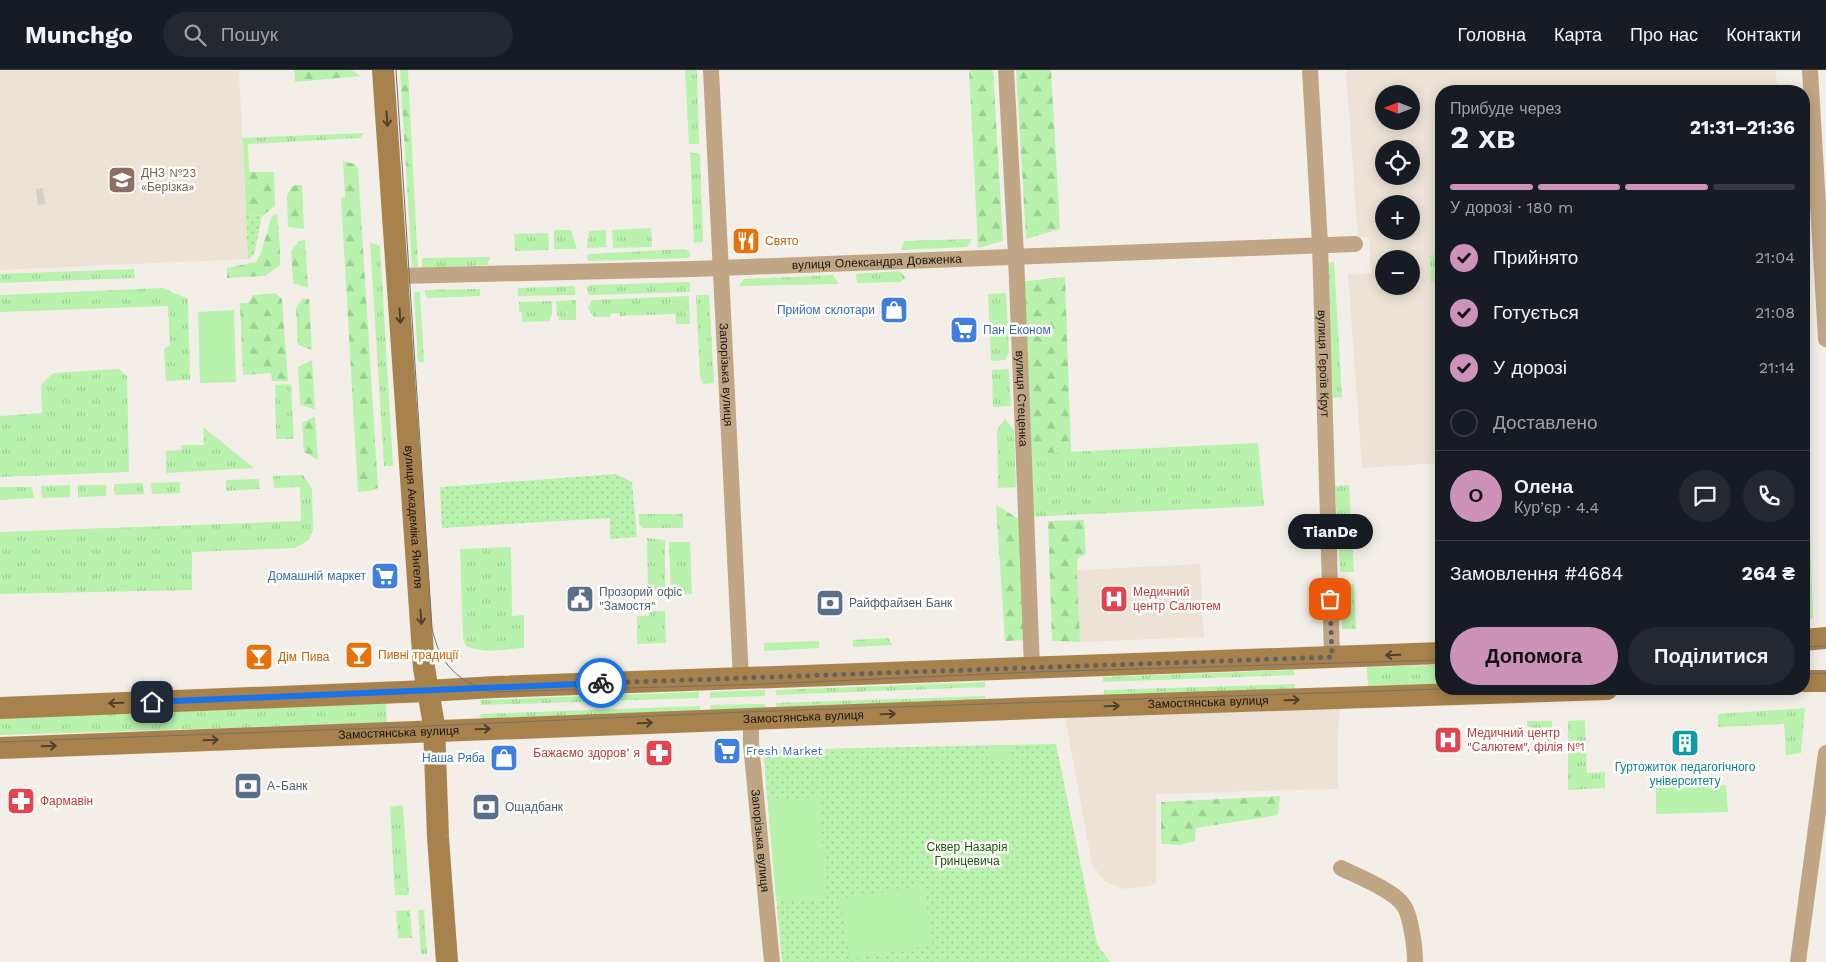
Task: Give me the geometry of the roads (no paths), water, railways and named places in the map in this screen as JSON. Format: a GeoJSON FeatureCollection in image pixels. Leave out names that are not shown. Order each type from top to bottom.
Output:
{"type":"FeatureCollection","features":[{"type":"Feature","properties":{"kind":"main road","name":"вулиця Академіка Янгеля"},"geometry":{"type":"LineString","coordinates":[[384,70],[424,660],[434,732],[437,828],[446,962]]}},
{"type":"Feature","properties":{"kind":"main road"},"geometry":{"type":"LineString","coordinates":[[1810,639],[1826,638]]}},
{"type":"Feature","properties":{"kind":"main road"},"geometry":{"type":"LineString","coordinates":[[0,708],[495,687],[1435,653]]}},
{"type":"Feature","properties":{"kind":"main road"},"geometry":{"type":"LineString","coordinates":[[1810,681],[1826,680]]}},
{"type":"Feature","properties":{"kind":"main road","name":"Замостянська вулиця"},"geometry":{"type":"LineString","coordinates":[[0,748],[1442,695]]}},
{"type":"Feature","properties":{"kind":"street","name":"Запорізька вулиця"},"geometry":{"type":"LineString","coordinates":[[712,70],[741,679]]}},
{"type":"Feature","properties":{"kind":"street","name":"вулиця Стеценка"},"geometry":{"type":"LineString","coordinates":[[1006,70],[1016,256],[1032,668]]}},
{"type":"Feature","properties":{"kind":"street","name":"вулиця Героїв Крут"},"geometry":{"type":"LineString","coordinates":[[1310,70],[1320,244],[1332,657]]}},
{"type":"Feature","properties":{"kind":"street"},"geometry":{"type":"LineString","coordinates":[[1810,70],[1816,217],[1826,339]]}},
{"type":"Feature","properties":{"kind":"street","name":"вулиця Олександра Довженка"},"geometry":{"type":"LineString","coordinates":[[398,276],[1355,244]]}},
{"type":"Feature","properties":{"kind":"street","name":"Запорізька вулиця"},"geometry":{"type":"LineString","coordinates":[[752,720],[751,744],[772,962]]}},
{"type":"Feature","properties":{"kind":"street"},"geometry":{"type":"LineString","coordinates":[[1798,962],[1826,753]]}},
{"type":"Feature","properties":{"kind":"street"},"geometry":{"type":"LineString","coordinates":[[1342,868],[1398,898],[1405,906],[1415,947],[1415,962]]}},
{"type":"Feature","properties":{"kind":"tunnel"},"geometry":{"type":"LineString","coordinates":[[37,197],[44,196]]}},
{"type":"Feature","properties":{"kind":"tram line"},"geometry":{"type":"LineString","coordinates":[[396,70],[432,628],[435,641],[445,662],[469,683],[492,692],[767,684],[1032,672],[1435,660]]}},
{"type":"Feature","properties":{"kind":"tram line"},"geometry":{"type":"LineString","coordinates":[[1810,647],[1826,646]]}},
{"type":"Feature","properties":{"kind":"tram line"},"geometry":{"type":"LineString","coordinates":[[1810,674],[1826,673]]}},
{"type":"Feature","properties":{"kind":"tram line"},"geometry":{"type":"LineString","coordinates":[[0,742],[745,712],[1435,689]]}},
{"type":"Feature","properties":{"kind":"place","name":"ДНЗ №23 «Берізка»"},"geometry":{"type":"Point","coordinates":[122,180]}},
{"type":"Feature","properties":{"kind":"place","name":"Свято"},"geometry":{"type":"Point","coordinates":[746,241]}},
{"type":"Feature","properties":{"kind":"place","name":"Прийом склотари"},"geometry":{"type":"Point","coordinates":[894,310]}},
{"type":"Feature","properties":{"kind":"place","name":"Пан Економ"},"geometry":{"type":"Point","coordinates":[964,330]}},
{"type":"Feature","properties":{"kind":"place","name":"Домашній маркет"},"geometry":{"type":"Point","coordinates":[385,576]}},
{"type":"Feature","properties":{"kind":"place","name":"Прозорий офіс \"Замостя\""},"geometry":{"type":"Point","coordinates":[580,599]}},
{"type":"Feature","properties":{"kind":"place","name":"Медичний центр Салютем"},"geometry":{"type":"Point","coordinates":[1114,599]}},
{"type":"Feature","properties":{"kind":"place","name":"TianDe"},"geometry":{"type":"Point","coordinates":[1330,599]}},
{"type":"Feature","properties":{"kind":"place","name":"Райффайзен Банк"},"geometry":{"type":"Point","coordinates":[830,603]}},
{"type":"Feature","properties":{"kind":"place","name":"Пивні традиції"},"geometry":{"type":"Point","coordinates":[359,655]}},
{"type":"Feature","properties":{"kind":"place","name":"Дім Пива"},"geometry":{"type":"Point","coordinates":[259,657]}},
{"type":"Feature","properties":{"kind":"place","name":"Медичний центр \"Салютем\", філія №1"},"geometry":{"type":"Point","coordinates":[1448,740]}},
{"type":"Feature","properties":{"kind":"place","name":"Гуртожиток педагогічного університету"},"geometry":{"type":"Point","coordinates":[1685,743]}},
{"type":"Feature","properties":{"kind":"place","name":"Fresh Market"},"geometry":{"type":"Point","coordinates":[727,751]}},
{"type":"Feature","properties":{"kind":"place","name":"Бажаємо здоровʼя"},"geometry":{"type":"Point","coordinates":[659,753]}},
{"type":"Feature","properties":{"kind":"place","name":"Наша Ряба"},"geometry":{"type":"Point","coordinates":[504,758]}},
{"type":"Feature","properties":{"kind":"place","name":"А-Банк"},"geometry":{"type":"Point","coordinates":[248,786]}},
{"type":"Feature","properties":{"kind":"place","name":"Фармавін"},"geometry":{"type":"Point","coordinates":[21,801]}},
{"type":"Feature","properties":{"kind":"place","name":"Ощадбанк"},"geometry":{"type":"Point","coordinates":[486,807]}},
{"type":"Feature","properties":{"kind":"park label","name":"Сквер Назарія Гринцевича"},"geometry":{"type":"Point","coordinates":[967,854]}}]}
